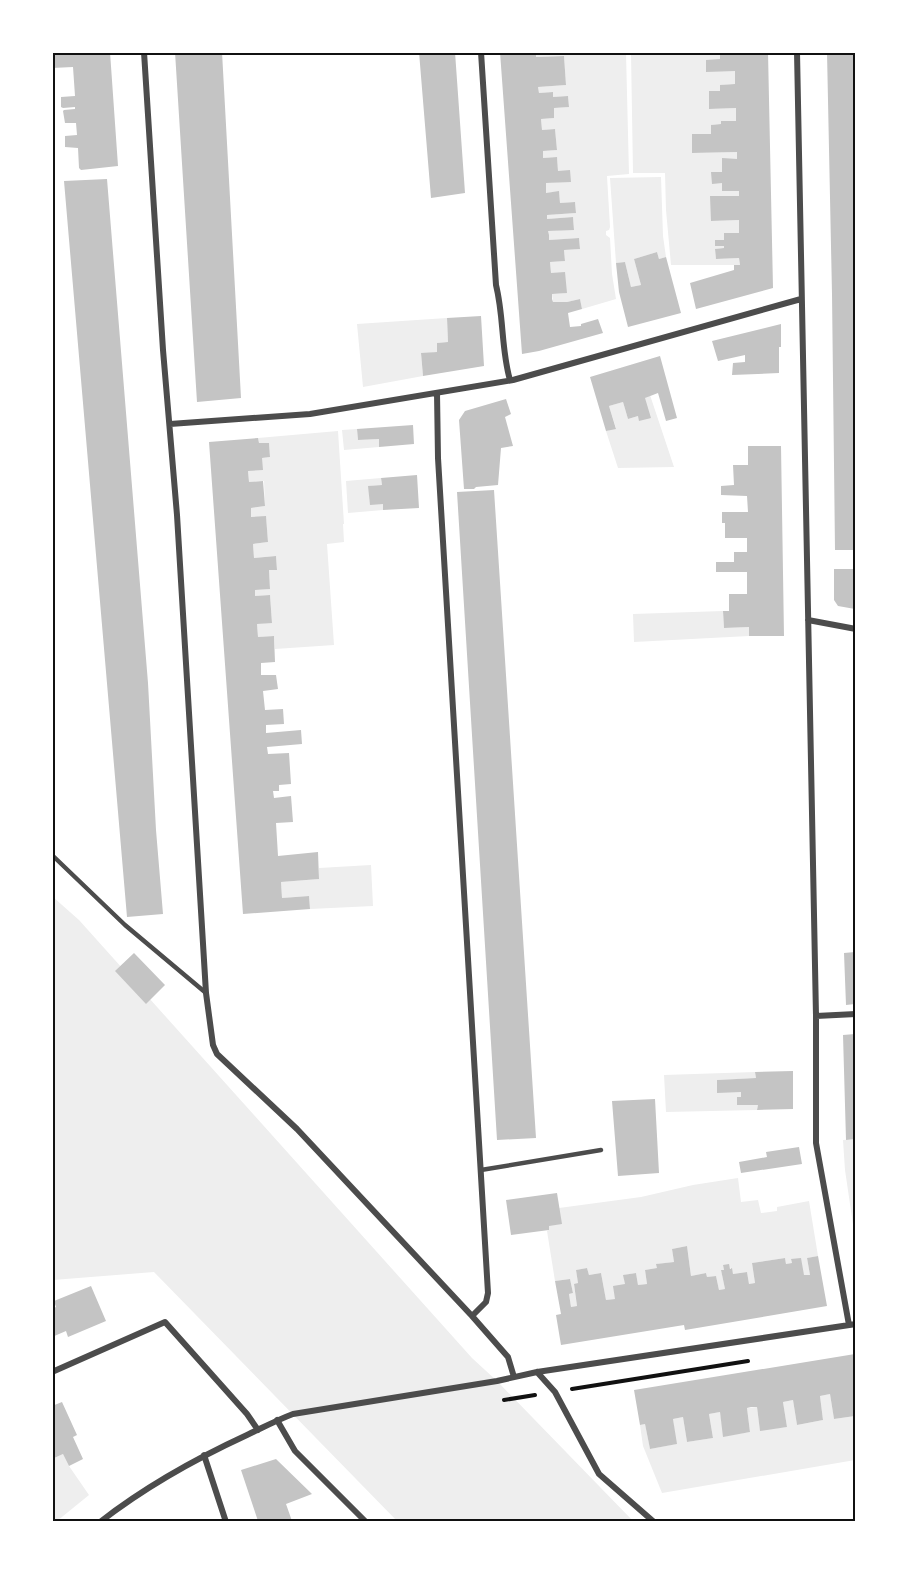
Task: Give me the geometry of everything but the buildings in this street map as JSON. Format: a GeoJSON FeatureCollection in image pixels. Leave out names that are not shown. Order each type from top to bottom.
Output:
{"type":"FeatureCollection","features":[{"type":"Feature","properties":{"kind":"street"},"geometry":{"type":"LineString","coordinates":[[144,52],[163,350],[177,515],[206,993],[213,1045],[217,1054],[297,1129],[472,1316],[508,1357],[514,1377]]}},
{"type":"Feature","properties":{"kind":"street"},"geometry":{"type":"LineString","coordinates":[[481,52],[496,285],[510,380]]}},
{"type":"Feature","properties":{"kind":"street"},"geometry":{"type":"LineString","coordinates":[[100,1521],[153,1485],[204,1455],[293,1414],[497,1381],[537,1372],[852,1324],[816,1143],[816,1016],[797,52]]}},
{"type":"Feature","properties":{"kind":"street"},"geometry":{"type":"LineString","coordinates":[[170,423],[309,414],[510,380],[801,299]]}},
{"type":"Feature","properties":{"kind":"street"},"geometry":{"type":"LineString","coordinates":[[437,393],[439,470],[488,1293],[486,1302],[472,1316]]}},
{"type":"Feature","properties":{"kind":"street"},"geometry":{"type":"LineString","coordinates":[[808,620],[855,629]]}},
{"type":"Feature","properties":{"kind":"street"},"geometry":{"type":"LineString","coordinates":[[816,1016],[855,1014]]}},
{"type":"Feature","properties":{"kind":"street"},"geometry":{"type":"LineString","coordinates":[[52,1372],[165,1322],[247,1414],[258,1430]]}},
{"type":"Feature","properties":{"kind":"street"},"geometry":{"type":"LineString","coordinates":[[537,1372],[555,1392],[599,1474],[654,1521]]}},
{"type":"Feature","properties":{"kind":"street"},"geometry":{"type":"LineString","coordinates":[[277,1420],[296,1450],[366,1521]]}},
{"type":"Feature","properties":{"kind":"street"},"geometry":{"type":"LineString","coordinates":[[204,1455],[226,1521]]}},
{"type":"Feature","properties":{"kind":"lane"},"geometry":{"type":"LineString","coordinates":[[52,855],[125,925],[206,993]]}},
{"type":"Feature","properties":{"kind":"lane"},"geometry":{"type":"LineString","coordinates":[[481,1170],[601,1150]]}},
{"type":"Feature","properties":{"kind":"path"},"geometry":{"type":"LineString","coordinates":[[501,1401],[750,1361]]}},
{"type":"Feature","properties":{"kind":"shaded area"},"geometry":{"type":"Polygon","coordinates":[[[536,53],[626,53],[629,174],[607,176],[610,227],[606,235],[610,238],[616,299],[582,309],[580,299],[553,302],[552,294],[566,293],[551,273],[550,262],[565,261],[564,250],[580,249],[579,238],[549,240],[548,231],[574,229],[573,217],[547,219],[547,215],[576,213],[575,202],[560,203],[559,192],[546,193],[546,183],[571,181],[558,171],[557,157],[543,158],[543,151],[557,150],[555,129],[542,130],[541,119],[554,118],[554,108],[569,107],[568,96],[553,97],[553,92],[539,93],[538,87],[566,85],[564,56],[536,57],[536,53]]]}},
{"type":"Feature","properties":{"kind":"shaded area"},"geometry":{"type":"Polygon","coordinates":[[[631,53],[720,53],[720,59],[735,71],[735,84],[721,85],[710,109],[736,108],[736,121],[721,121],[721,124],[711,125],[711,134],[692,134],[692,153],[737,152],[737,159],[722,159],[722,172],[712,172],[712,183],[722,183],[722,191],[739,191],[739,196],[711,196],[711,221],[739,220],[739,233],[724,233],[724,240],[715,241],[715,246],[724,246],[724,248],[715,249],[716,259],[739,258],[740,265],[671,265],[665,173],[633,173],[631,53]]]}},
{"type":"Feature","properties":{"kind":"shaded area"},"geometry":{"type":"Polygon","coordinates":[[[661,177],[666,257],[659,259],[657,252],[634,259],[641,285],[631,287],[625,262],[616,263],[610,178],[661,177]]]}},
{"type":"Feature","properties":{"kind":"shaded area"},"geometry":{"type":"Polygon","coordinates":[[[447,318],[448,342],[437,343],[437,352],[421,354],[423,376],[363,387],[357,324],[447,318]]]}},
{"type":"Feature","properties":{"kind":"shaded area"},"geometry":{"type":"Polygon","coordinates":[[[650,395],[674,467],[618,468],[606,431],[616,428],[609,406],[623,402],[628,419],[638,416],[645,398],[650,395]]]}},
{"type":"Feature","properties":{"kind":"shaded area"},"geometry":{"type":"Polygon","coordinates":[[[357,429],[358,440],[379,439],[379,447],[344,450],[342,430],[357,429]]]}},
{"type":"Feature","properties":{"kind":"shaded area"},"geometry":{"type":"Polygon","coordinates":[[[338,431],[344,542],[327,544],[334,645],[275,649],[274,636],[258,637],[257,624],[272,622],[270,595],[255,596],[255,590],[270,589],[269,570],[277,569],[276,556],[254,558],[253,544],[268,542],[266,517],[251,517],[251,508],[265,506],[264,481],[249,482],[248,471],[262,458],[270,457],[269,443],[259,443],[258,438],[338,431]]]}},
{"type":"Feature","properties":{"kind":"shaded area"},"geometry":{"type":"Polygon","coordinates":[[[381,478],[382,485],[369,486],[370,504],[383,504],[383,510],[348,513],[346,481],[381,478]]]}},
{"type":"Feature","properties":{"kind":"shaded area"},"geometry":{"type":"Polygon","coordinates":[[[723,611],[724,628],[749,627],[749,636],[634,642],[633,614],[723,611]]]}},
{"type":"Feature","properties":{"kind":"shaded area"},"geometry":{"type":"Polygon","coordinates":[[[371,865],[373,906],[310,909],[309,896],[282,898],[281,882],[319,879],[319,868],[371,865]]]}},
{"type":"Feature","properties":{"kind":"shaded area"},"geometry":{"type":"Polygon","coordinates":[[[53,897],[79,920],[472,1358],[633,1521],[397,1521],[154,1272],[53,1280],[53,897]]]}},
{"type":"Feature","properties":{"kind":"shaded area"},"geometry":{"type":"Polygon","coordinates":[[[755,1072],[756,1078],[717,1080],[717,1092],[741,1092],[758,1105],[757,1110],[666,1112],[664,1075],[755,1072]]]}},
{"type":"Feature","properties":{"kind":"shaded area"},"geometry":{"type":"Polygon","coordinates":[[[855,1139],[855,1238],[843,1140],[855,1139]]]}},
{"type":"Feature","properties":{"kind":"shaded area"},"geometry":{"type":"Polygon","coordinates":[[[738,1178],[741,1202],[758,1200],[761,1213],[777,1211],[777,1207],[809,1201],[818,1256],[807,1258],[810,1275],[804,1275],[791,1259],[792,1263],[786,1264],[785,1258],[752,1263],[755,1283],[749,1284],[747,1272],[733,1274],[731,1268],[723,1265],[724,1270],[721,1270],[725,1289],[719,1290],[716,1276],[707,1277],[706,1273],[691,1276],[687,1246],[672,1249],[674,1262],[657,1264],[657,1268],[645,1270],[647,1284],[638,1285],[636,1273],[624,1275],[625,1284],[615,1299],[606,1300],[601,1273],[589,1275],[587,1268],[576,1270],[578,1283],[574,1285],[577,1306],[571,1307],[569,1294],[573,1293],[570,1279],[555,1281],[547,1231],[559,1208],[641,1197],[738,1178]]]}},
{"type":"Feature","properties":{"kind":"shaded area"},"geometry":{"type":"Polygon","coordinates":[[[830,1394],[834,1419],[855,1416],[855,1460],[662,1493],[643,1446],[640,1425],[645,1424],[650,1449],[676,1444],[673,1419],[683,1417],[687,1442],[713,1438],[709,1414],[720,1412],[724,1436],[750,1432],[747,1408],[757,1407],[760,1430],[787,1427],[783,1402],[793,1400],[797,1425],[823,1420],[820,1396],[830,1394]]]}},
{"type":"Feature","properties":{"kind":"shaded area"},"geometry":{"type":"Polygon","coordinates":[[[63,1454],[89,1495],[57,1521],[53,1521],[52,1459],[63,1454]]]}}]}
